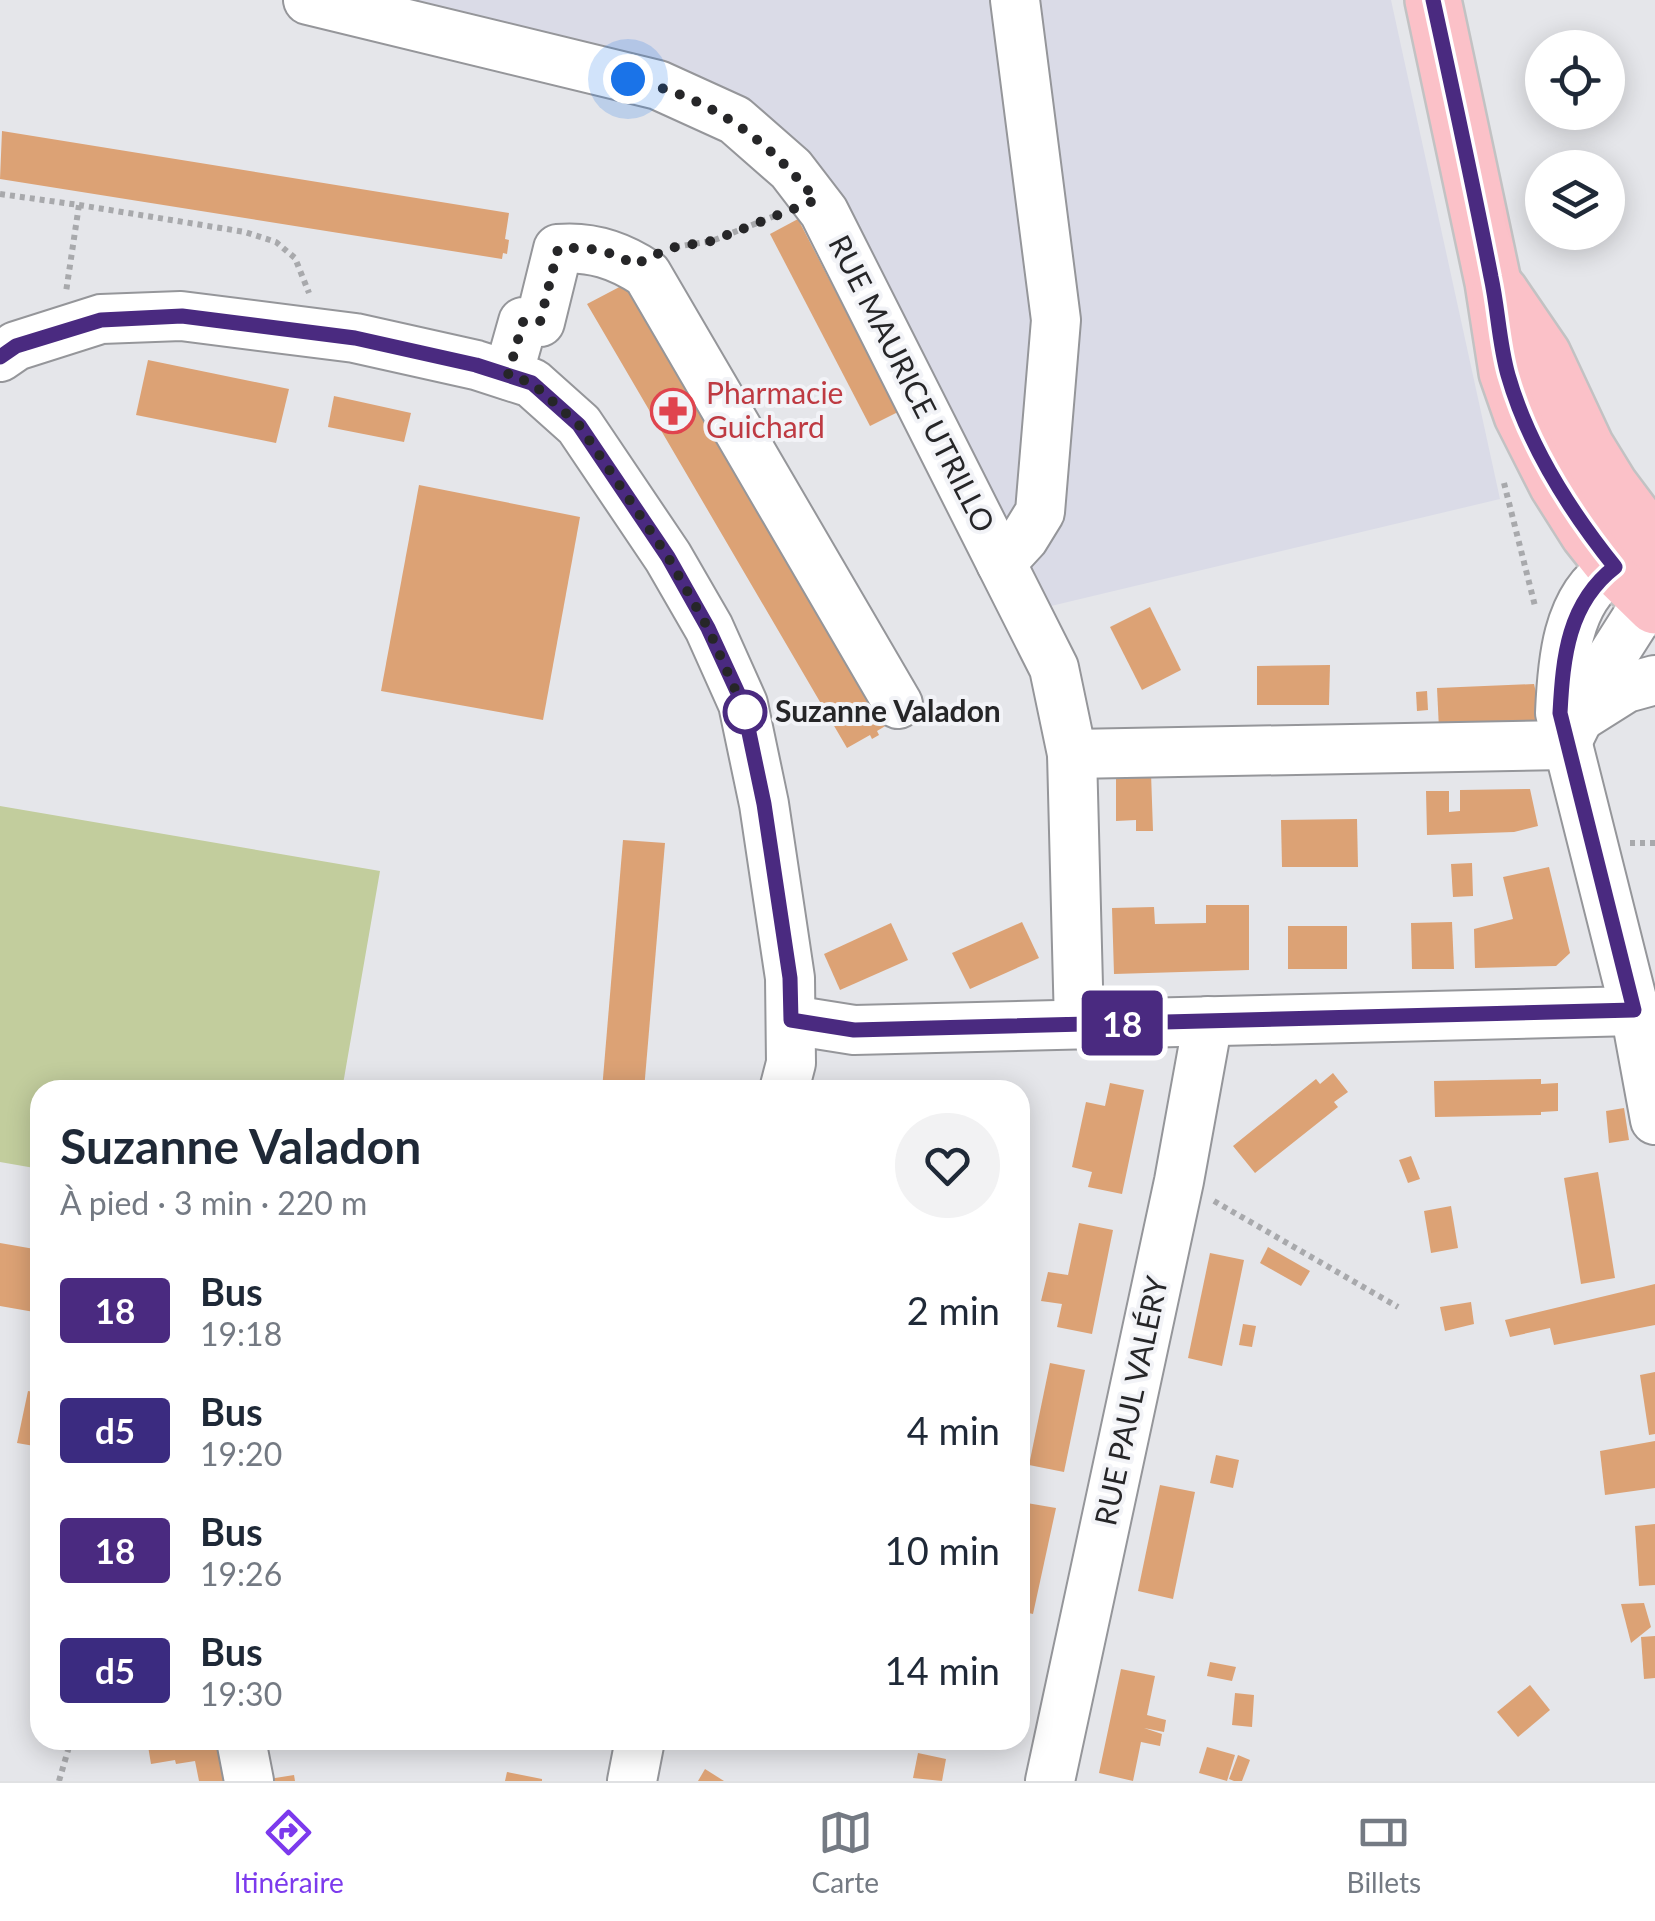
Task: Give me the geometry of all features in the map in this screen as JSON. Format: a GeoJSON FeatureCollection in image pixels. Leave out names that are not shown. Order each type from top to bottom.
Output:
{"type":"FeatureCollection","features":[{"type":"Feature","properties":{"kind":"main road"},"geometry":{"type":"LineString","coordinates":[[1433,0],[1507,372],[1522,414],[1557,484],[1588,533],[1647,576]]}},
{"type":"Feature","properties":{"kind":"street","name":"RUE MAURICE UTRILLO"},"geometry":{"type":"LineString","coordinates":[[308,0],[658,86],[735,120],[791,170],[816,200],[1054,668],[1072,754],[1079,1024]]}},
{"type":"Feature","properties":{"kind":"street"},"geometry":{"type":"LineString","coordinates":[[1001,562],[1024,538],[1040,512],[1056,320],[1015,0]]}},
{"type":"Feature","properties":{"kind":"street"},"geometry":{"type":"LineString","coordinates":[[508,375],[523,322],[540,322],[558,249],[582,246],[624,258],[647,274],[898,704]]}},
{"type":"Feature","properties":{"kind":"street"},"geometry":{"type":"LineString","coordinates":[[0,357],[16,346],[101,320],[182,316],[355,338],[508,375],[532,383],[579,425],[668,557],[708,628],[743,704],[770,842],[790,978],[791,1062],[786,1080]]}},
{"type":"Feature","properties":{"kind":"street"},"geometry":{"type":"LineString","coordinates":[[1647,576],[1596,581],[1582,604],[1569,637],[1569,717],[1655,1120]]}},
{"type":"Feature","properties":{"kind":"street"},"geometry":{"type":"LineString","coordinates":[[1072,754],[1569,717],[1626,688],[1655,680]]}},
{"type":"Feature","properties":{"kind":"street"},"geometry":{"type":"LineString","coordinates":[[791,1020],[854,1030],[1634,1010]]}},
{"type":"Feature","properties":{"kind":"street","name":"RUE PAUL VALÉRY"},"geometry":{"type":"LineString","coordinates":[[1050,1781],[1179,1180],[1208,1021]]}},
{"type":"Feature","properties":{"kind":"street"},"geometry":{"type":"LineString","coordinates":[[243,1750],[249,1781]]}},
{"type":"Feature","properties":{"kind":"street"},"geometry":{"type":"LineString","coordinates":[[632,1781],[638,1750]]}},
{"type":"Feature","properties":{"kind":"path"},"geometry":{"type":"LineString","coordinates":[[0,194],[245,232],[276,242],[295,258],[312,308]]}},
{"type":"Feature","properties":{"kind":"path"},"geometry":{"type":"LineString","coordinates":[[634,265],[670,248],[712,241],[816,200]]}},
{"type":"Feature","properties":{"kind":"path"},"geometry":{"type":"LineString","coordinates":[[60,332],[79,204]]}},
{"type":"Feature","properties":{"kind":"path"},"geometry":{"type":"LineString","coordinates":[[1503,476],[1530,586]]}},
{"type":"Feature","properties":{"kind":"path"},"geometry":{"type":"LineString","coordinates":[[1179,1180],[1398,1308]]}},
{"type":"Feature","properties":{"kind":"path"},"geometry":{"type":"LineString","coordinates":[[59,1781],[68,1750]]}},
{"type":"Feature","properties":{"kind":"shaded area"},"geometry":{"type":"Polygon","coordinates":[[[414,0],[1391,0],[1500,499],[1051,606],[827,179],[702,84],[414,0]]]}},
{"type":"Feature","properties":{"kind":"green space"},"geometry":{"type":"Polygon","coordinates":[[[0,806],[380,871],[344,1080],[30,1080],[30,1167],[0,1162],[0,806]]]}},
{"type":"Feature","properties":{"kind":"building"},"geometry":{"type":"Polygon","coordinates":[[[2,131],[509,213],[507,254],[503,253],[502,259],[0,179],[2,131]]]}},
{"type":"Feature","properties":{"kind":"building"},"geometry":{"type":"Polygon","coordinates":[[[798,219],[898,412],[870,426],[770,234],[798,219]]]}},
{"type":"Feature","properties":{"kind":"building"},"geometry":{"type":"Polygon","coordinates":[[[627,283],[887,725],[872,739],[870,735],[847,748],[587,304],[627,283]]]}},
{"type":"Feature","properties":{"kind":"building"},"geometry":{"type":"Polygon","coordinates":[[[148,360],[289,389],[276,443],[136,415],[148,360]]]}},
{"type":"Feature","properties":{"kind":"building"},"geometry":{"type":"Polygon","coordinates":[[[334,396],[411,413],[404,442],[328,427],[334,396]]]}},
{"type":"Feature","properties":{"kind":"building"},"geometry":{"type":"Polygon","coordinates":[[[419,485],[580,517],[543,720],[381,691],[419,485]]]}},
{"type":"Feature","properties":{"kind":"building"},"geometry":{"type":"Polygon","coordinates":[[[1150,607],[1181,670],[1142,690],[1110,627],[1150,607]]]}},
{"type":"Feature","properties":{"kind":"building"},"geometry":{"type":"Polygon","coordinates":[[[1330,665],[1329,705],[1257,705],[1257,666],[1330,665]]]}},
{"type":"Feature","properties":{"kind":"building"},"geometry":{"type":"Polygon","coordinates":[[[1534,684],[1542,718],[1537,723],[1439,729],[1437,688],[1534,684]]]}},
{"type":"Feature","properties":{"kind":"building"},"geometry":{"type":"Polygon","coordinates":[[[1427,691],[1428,710],[1417,711],[1416,692],[1427,691]]]}},
{"type":"Feature","properties":{"kind":"building"},"geometry":{"type":"Polygon","coordinates":[[[1151,773],[1153,831],[1136,831],[1136,820],[1116,821],[1116,778],[1151,773]]]}},
{"type":"Feature","properties":{"kind":"building"},"geometry":{"type":"Polygon","coordinates":[[[1530,789],[1538,826],[1514,832],[1427,835],[1426,791],[1449,791],[1449,812],[1460,811],[1460,790],[1530,789]]]}},
{"type":"Feature","properties":{"kind":"building"},"geometry":{"type":"Polygon","coordinates":[[[1357,819],[1358,867],[1282,867],[1281,820],[1357,819]]]}},
{"type":"Feature","properties":{"kind":"building"},"geometry":{"type":"Polygon","coordinates":[[[623,840],[665,843],[645,1080],[603,1080],[623,840]]]}},
{"type":"Feature","properties":{"kind":"building"},"geometry":{"type":"Polygon","coordinates":[[[1472,863],[1473,896],[1453,897],[1451,864],[1472,863]]]}},
{"type":"Feature","properties":{"kind":"building"},"geometry":{"type":"Polygon","coordinates":[[[1549,867],[1570,953],[1556,966],[1475,968],[1474,929],[1513,919],[1503,877],[1549,867]]]}},
{"type":"Feature","properties":{"kind":"building"},"geometry":{"type":"Polygon","coordinates":[[[1206,905],[1249,905],[1249,970],[1114,974],[1112,908],[1154,907],[1155,924],[1206,923],[1206,905]]]}},
{"type":"Feature","properties":{"kind":"building"},"geometry":{"type":"Polygon","coordinates":[[[1022,922],[1039,958],[970,989],[952,953],[1022,922]]]}},
{"type":"Feature","properties":{"kind":"building"},"geometry":{"type":"Polygon","coordinates":[[[1452,922],[1454,969],[1412,969],[1411,923],[1452,922]]]}},
{"type":"Feature","properties":{"kind":"building"},"geometry":{"type":"Polygon","coordinates":[[[891,923],[908,960],[840,990],[824,954],[891,923]]]}},
{"type":"Feature","properties":{"kind":"building"},"geometry":{"type":"Polygon","coordinates":[[[1288,926],[1347,926],[1347,969],[1288,969],[1288,926]]]}},
{"type":"Feature","properties":{"kind":"building"},"geometry":{"type":"Polygon","coordinates":[[[1333,1073],[1348,1092],[1334,1102],[1338,1107],[1255,1173],[1233,1146],[1316,1079],[1320,1084],[1333,1073]]]}},
{"type":"Feature","properties":{"kind":"building"},"geometry":{"type":"Polygon","coordinates":[[[1541,1079],[1541,1084],[1558,1083],[1558,1111],[1541,1115],[1435,1117],[1434,1081],[1541,1079]]]}},
{"type":"Feature","properties":{"kind":"building"},"geometry":{"type":"Polygon","coordinates":[[[1110,1083],[1144,1090],[1122,1194],[1088,1187],[1092,1172],[1072,1167],[1086,1102],[1105,1106],[1110,1083]]]}},
{"type":"Feature","properties":{"kind":"building"},"geometry":{"type":"Polygon","coordinates":[[[1624,1108],[1629,1140],[1609,1143],[1606,1111],[1624,1108]]]}},
{"type":"Feature","properties":{"kind":"building"},"geometry":{"type":"Polygon","coordinates":[[[1411,1156],[1420,1179],[1408,1183],[1399,1160],[1411,1156]]]}},
{"type":"Feature","properties":{"kind":"building"},"geometry":{"type":"Polygon","coordinates":[[[1598,1172],[1615,1278],[1581,1284],[1564,1178],[1598,1172]]]}},
{"type":"Feature","properties":{"kind":"building"},"geometry":{"type":"Polygon","coordinates":[[[1451,1206],[1458,1248],[1431,1253],[1424,1211],[1451,1206]]]}},
{"type":"Feature","properties":{"kind":"building"},"geometry":{"type":"Polygon","coordinates":[[[1079,1223],[1113,1230],[1092,1334],[1057,1327],[1062,1304],[1041,1301],[1048,1272],[1068,1275],[1079,1223]]]}},
{"type":"Feature","properties":{"kind":"building"},"geometry":{"type":"Polygon","coordinates":[[[0,1243],[30,1248],[30,1311],[0,1306],[0,1243]]]}},
{"type":"Feature","properties":{"kind":"building"},"geometry":{"type":"Polygon","coordinates":[[[1268,1247],[1310,1271],[1301,1286],[1260,1263],[1268,1247]]]}},
{"type":"Feature","properties":{"kind":"building"},"geometry":{"type":"Polygon","coordinates":[[[1210,1253],[1244,1260],[1222,1366],[1188,1358],[1210,1253]]]}},
{"type":"Feature","properties":{"kind":"building"},"geometry":{"type":"Polygon","coordinates":[[[1655,1284],[1655,1325],[1554,1345],[1550,1328],[1510,1337],[1505,1320],[1655,1284]]]}},
{"type":"Feature","properties":{"kind":"building"},"geometry":{"type":"Polygon","coordinates":[[[1471,1302],[1474,1324],[1445,1331],[1440,1307],[1471,1302]]]}},
{"type":"Feature","properties":{"kind":"building"},"geometry":{"type":"Polygon","coordinates":[[[1243,1324],[1256,1326],[1252,1347],[1239,1345],[1243,1324]]]}},
{"type":"Feature","properties":{"kind":"building"},"geometry":{"type":"Polygon","coordinates":[[[1050,1363],[1085,1370],[1064,1472],[1030,1465],[1050,1363]]]}},
{"type":"Feature","properties":{"kind":"building"},"geometry":{"type":"Polygon","coordinates":[[[1655,1372],[1655,1434],[1649,1435],[1640,1375],[1655,1372]]]}},
{"type":"Feature","properties":{"kind":"building"},"geometry":{"type":"Polygon","coordinates":[[[28,1391],[30,1391],[30,1445],[17,1443],[28,1391]]]}},
{"type":"Feature","properties":{"kind":"building"},"geometry":{"type":"Polygon","coordinates":[[[1655,1441],[1655,1488],[1605,1495],[1600,1451],[1655,1441]]]}},
{"type":"Feature","properties":{"kind":"building"},"geometry":{"type":"Polygon","coordinates":[[[1216,1455],[1239,1460],[1233,1488],[1210,1483],[1216,1455]]]}},
{"type":"Feature","properties":{"kind":"building"},"geometry":{"type":"Polygon","coordinates":[[[1160,1485],[1195,1492],[1173,1599],[1138,1591],[1160,1485]]]}},
{"type":"Feature","properties":{"kind":"building"},"geometry":{"type":"Polygon","coordinates":[[[1030,1504],[1056,1508],[1033,1614],[1030,1613],[1030,1504]]]}},
{"type":"Feature","properties":{"kind":"building"},"geometry":{"type":"Polygon","coordinates":[[[1655,1524],[1655,1585],[1639,1586],[1635,1526],[1655,1524]]]}},
{"type":"Feature","properties":{"kind":"building"},"geometry":{"type":"Polygon","coordinates":[[[1644,1603],[1651,1627],[1631,1643],[1621,1604],[1644,1603]]]}},
{"type":"Feature","properties":{"kind":"building"},"geometry":{"type":"Polygon","coordinates":[[[1655,1636],[1655,1678],[1644,1679],[1641,1637],[1655,1636]]]}},
{"type":"Feature","properties":{"kind":"building"},"geometry":{"type":"Polygon","coordinates":[[[1210,1662],[1236,1667],[1232,1681],[1207,1676],[1210,1662]]]}},
{"type":"Feature","properties":{"kind":"building"},"geometry":{"type":"Polygon","coordinates":[[[1121,1669],[1155,1676],[1147,1715],[1166,1720],[1164,1732],[1144,1728],[1162,1734],[1160,1746],[1141,1742],[1133,1781],[1099,1773],[1121,1669]]]}},
{"type":"Feature","properties":{"kind":"building"},"geometry":{"type":"Polygon","coordinates":[[[1530,1685],[1550,1710],[1518,1737],[1497,1712],[1530,1685]]]}},
{"type":"Feature","properties":{"kind":"building"},"geometry":{"type":"Polygon","coordinates":[[[1235,1693],[1254,1695],[1252,1727],[1232,1725],[1235,1693]]]}},
{"type":"Feature","properties":{"kind":"building"},"geometry":{"type":"Polygon","coordinates":[[[1207,1747],[1235,1755],[1227,1781],[1199,1773],[1207,1747]]]}},
{"type":"Feature","properties":{"kind":"building"},"geometry":{"type":"Polygon","coordinates":[[[149,1750],[224,1750],[230,1781],[199,1781],[195,1761],[151,1764],[149,1750]]]}},
{"type":"Feature","properties":{"kind":"building"},"geometry":{"type":"Polygon","coordinates":[[[918,1753],[946,1759],[942,1781],[913,1778],[918,1753]]]}},
{"type":"Feature","properties":{"kind":"building"},"geometry":{"type":"Polygon","coordinates":[[[1238,1755],[1250,1760],[1242,1781],[1234,1781],[1229,1779],[1238,1755]]]}},
{"type":"Feature","properties":{"kind":"building"},"geometry":{"type":"Polygon","coordinates":[[[705,1769],[724,1781],[698,1781],[705,1769]]]}},
{"type":"Feature","properties":{"kind":"building"},"geometry":{"type":"Polygon","coordinates":[[[507,1772],[542,1779],[542,1781],[505,1781],[507,1772]]]}},
{"type":"Feature","properties":{"kind":"building"},"geometry":{"type":"Polygon","coordinates":[[[294,1775],[295,1781],[269,1781],[269,1779],[294,1775]]]}},
{"type":"Feature","properties":{"kind":"bus line","name":"18"},"geometry":{"type":"LineString","coordinates":[[0,357],[16,346],[101,320],[182,316],[355,338],[476,365],[532,383],[579,425],[668,557],[708,628],[743,704],[764,804],[790,978],[791,1020],[854,1030],[1634,1010],[1560,713],[1569,637],[1596,581],[1615,567],[1557,484],[1522,414],[1507,372],[1433,0]]}},
{"type":"Feature","properties":{"kind":"place","name":"Pharmacie Guichard"},"geometry":{"type":"Point","coordinates":[673,411]}},
{"type":"Feature","properties":{"kind":"place","name":"Suzanne Valadon"},"geometry":{"type":"Point","coordinates":[745,712]}},
{"type":"Feature","properties":{"kind":"route"},"geometry":{"type":"LineString","coordinates":[[628,79],[658,86],[735,120],[791,170],[816,200],[712,241],[670,248],[634,265],[624,258],[582,246],[558,249],[540,322],[523,322],[508,375],[532,383],[579,425],[668,557],[708,628],[745,712]]}}]}
